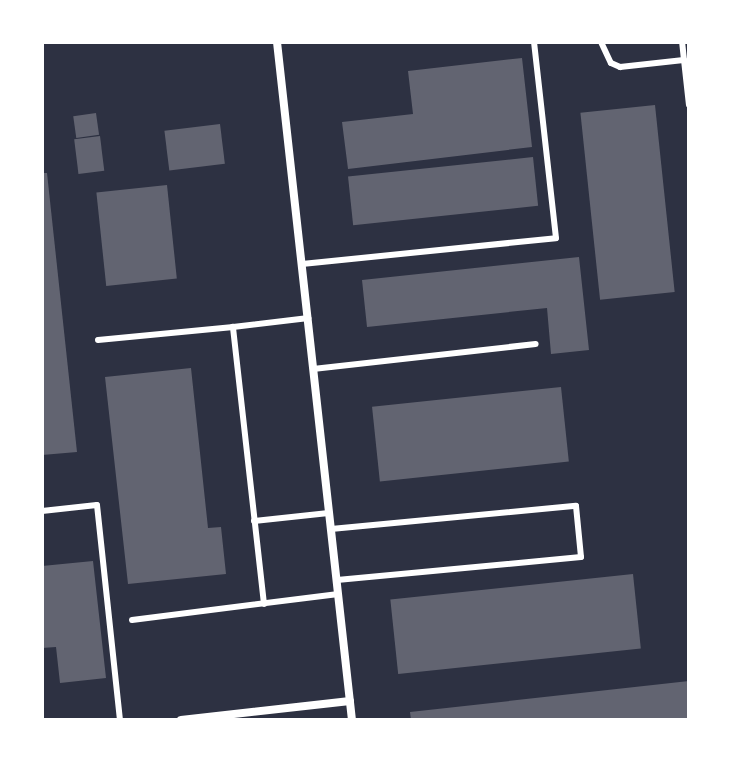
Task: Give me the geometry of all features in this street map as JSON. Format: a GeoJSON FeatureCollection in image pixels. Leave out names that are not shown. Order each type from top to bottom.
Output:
{"type":"FeatureCollection","features":[{"type":"Feature","properties":{"kind":"street"},"geometry":{"type":"LineString","coordinates":[[277,42],[352,720]]}},
{"type":"Feature","properties":{"kind":"street"},"geometry":{"type":"LineString","coordinates":[[181,720],[350,701]]}},
{"type":"Feature","properties":{"kind":"lane"},"geometry":{"type":"LineString","coordinates":[[302,264],[556,238],[534,42]]}},
{"type":"Feature","properties":{"kind":"lane"},"geometry":{"type":"LineString","coordinates":[[601,42],[611,63],[620,67],[686,62]]}},
{"type":"Feature","properties":{"kind":"lane"},"geometry":{"type":"LineString","coordinates":[[682,42],[689,105]]}},
{"type":"Feature","properties":{"kind":"lane"},"geometry":{"type":"LineString","coordinates":[[98,340],[308,318]]}},
{"type":"Feature","properties":{"kind":"lane"},"geometry":{"type":"LineString","coordinates":[[233,327],[264,604]]}},
{"type":"Feature","properties":{"kind":"lane"},"geometry":{"type":"LineString","coordinates":[[313,369],[536,344]]}},
{"type":"Feature","properties":{"kind":"lane"},"geometry":{"type":"LineString","coordinates":[[42,511],[97,505],[120,720]]}},
{"type":"Feature","properties":{"kind":"lane"},"geometry":{"type":"LineString","coordinates":[[331,529],[576,506],[581,557],[337,580]]}},
{"type":"Feature","properties":{"kind":"lane"},"geometry":{"type":"LineString","coordinates":[[254,521],[329,513]]}},
{"type":"Feature","properties":{"kind":"lane"},"geometry":{"type":"LineString","coordinates":[[132,620],[338,594]]}},
{"type":"Feature","properties":{"kind":"building"},"geometry":{"type":"Polygon","coordinates":[[[522,58],[532,147],[348,169],[342,122],[413,114],[408,71],[522,58]]]}},
{"type":"Feature","properties":{"kind":"building"},"geometry":{"type":"Polygon","coordinates":[[[655,105],[675,292],[600,300],[580,113],[655,105]]]}},
{"type":"Feature","properties":{"kind":"building"},"geometry":{"type":"Polygon","coordinates":[[[96,113],[99,135],[76,138],[73,116],[96,113]]]}},
{"type":"Feature","properties":{"kind":"building"},"geometry":{"type":"Polygon","coordinates":[[[220,124],[225,164],[169,171],[164,131],[220,124]]]}},
{"type":"Feature","properties":{"kind":"building"},"geometry":{"type":"Polygon","coordinates":[[[100,136],[104,171],[78,174],[74,139],[100,136]]]}},
{"type":"Feature","properties":{"kind":"building"},"geometry":{"type":"Polygon","coordinates":[[[533,157],[538,206],[353,225],[348,176],[533,157]]]}},
{"type":"Feature","properties":{"kind":"building"},"geometry":{"type":"Polygon","coordinates":[[[42,173],[47,173],[77,452],[42,455],[42,173]]]}},
{"type":"Feature","properties":{"kind":"building"},"geometry":{"type":"Polygon","coordinates":[[[167,185],[177,278],[106,286],[96,192],[167,185]]]}},
{"type":"Feature","properties":{"kind":"building"},"geometry":{"type":"Polygon","coordinates":[[[579,257],[589,350],[551,354],[547,308],[367,327],[362,280],[579,257]]]}},
{"type":"Feature","properties":{"kind":"building"},"geometry":{"type":"Polygon","coordinates":[[[191,368],[208,528],[221,527],[226,574],[128,584],[105,377],[191,368]]]}},
{"type":"Feature","properties":{"kind":"building"},"geometry":{"type":"Polygon","coordinates":[[[561,387],[569,462],[380,481],[372,407],[561,387]]]}},
{"type":"Feature","properties":{"kind":"building"},"geometry":{"type":"Polygon","coordinates":[[[93,561],[106,678],[60,683],[56,647],[42,648],[42,566],[93,561]]]}},
{"type":"Feature","properties":{"kind":"building"},"geometry":{"type":"Polygon","coordinates":[[[633,574],[641,649],[398,674],[390,600],[633,574]]]}},
{"type":"Feature","properties":{"kind":"building"},"geometry":{"type":"Polygon","coordinates":[[[689,681],[689,720],[411,720],[410,712],[689,681]]]}}]}
